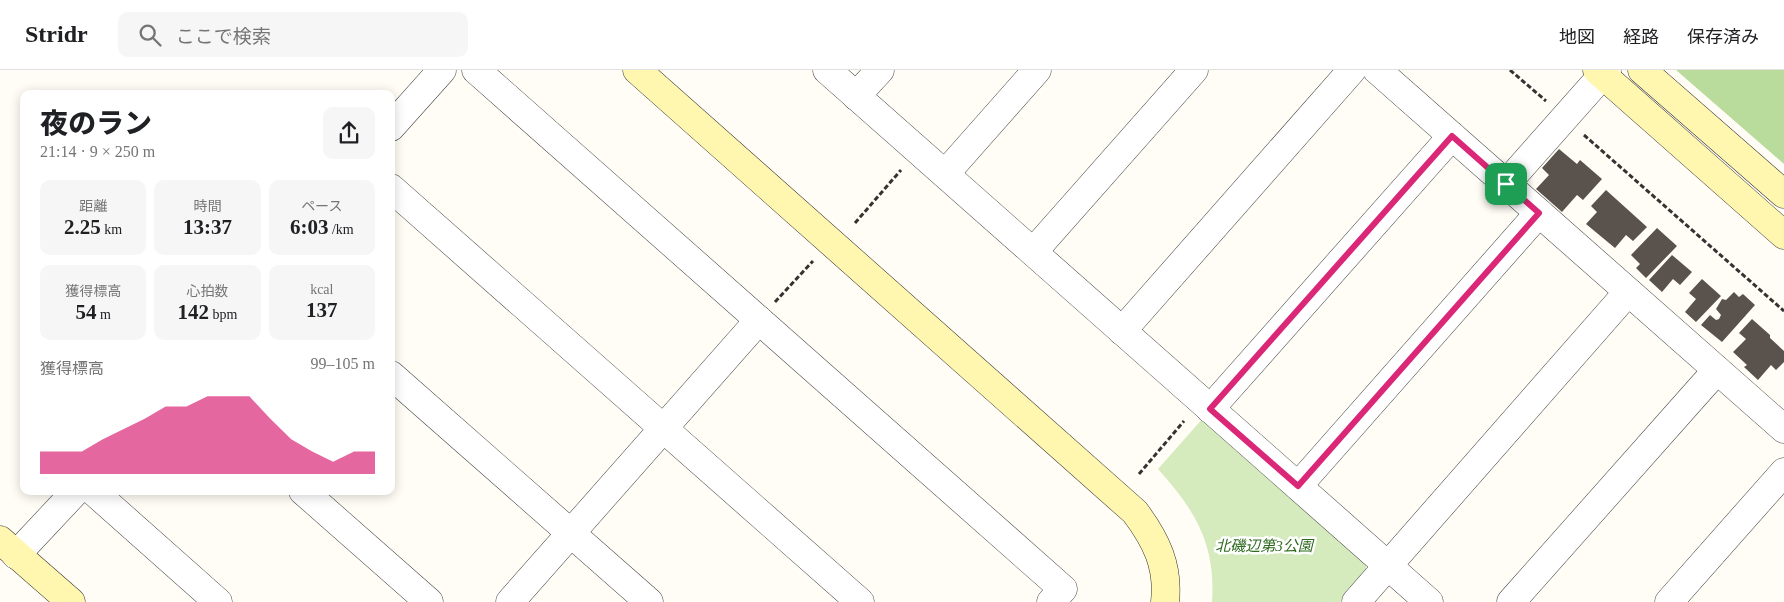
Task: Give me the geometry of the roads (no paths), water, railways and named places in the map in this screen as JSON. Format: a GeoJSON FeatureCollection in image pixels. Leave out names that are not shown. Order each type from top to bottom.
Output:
{"type":"FeatureCollection","features":[{"type":"Feature","properties":{"kind":"street"},"geometry":{"type":"LineString","coordinates":[[395,123],[442,70]]}},
{"type":"Feature","properties":{"kind":"street"},"geometry":{"type":"LineString","coordinates":[[476,70],[1063,589],[1051,602]]}},
{"type":"Feature","properties":{"kind":"street"},"geometry":{"type":"LineString","coordinates":[[636,70],[1135,512],[1150,533],[1162,558],[1166,589],[1165,602]]}},
{"type":"Feature","properties":{"kind":"street"},"geometry":{"type":"LineString","coordinates":[[827,70],[1429,602]]}},
{"type":"Feature","properties":{"kind":"street"},"geometry":{"type":"LineString","coordinates":[[856,96],[880,70]]}},
{"type":"Feature","properties":{"kind":"street"},"geometry":{"type":"LineString","coordinates":[[945,174],[1037,70]]}},
{"type":"Feature","properties":{"kind":"street"},"geometry":{"type":"LineString","coordinates":[[1033,252],[1194,70]]}},
{"type":"Feature","properties":{"kind":"street"},"geometry":{"type":"LineString","coordinates":[[1122,331],[1352,70]]}},
{"type":"Feature","properties":{"kind":"street"},"geometry":{"type":"LineString","coordinates":[[1377,70],[1784,429]]}},
{"type":"Feature","properties":{"kind":"street"},"geometry":{"type":"LineString","coordinates":[[1642,70],[1784,194]]}},
{"type":"Feature","properties":{"kind":"street"},"geometry":{"type":"LineString","coordinates":[[1506,184],[1602,72],[1784,234]]}},
{"type":"Feature","properties":{"kind":"street"},"geometry":{"type":"LineString","coordinates":[[1206,405],[1452,136]]}},
{"type":"Feature","properties":{"kind":"street"},"geometry":{"type":"LineString","coordinates":[[395,192],[860,602]]}},
{"type":"Feature","properties":{"kind":"street"},"geometry":{"type":"LineString","coordinates":[[1298,486],[1539,213]]}},
{"type":"Feature","properties":{"kind":"street"},"geometry":{"type":"LineString","coordinates":[[1356,602],[1628,292]]}},
{"type":"Feature","properties":{"kind":"street"},"geometry":{"type":"LineString","coordinates":[[510,602],[759,320]]}},
{"type":"Feature","properties":{"kind":"street"},"geometry":{"type":"LineString","coordinates":[[1511,602],[1717,370]]}},
{"type":"Feature","properties":{"kind":"street"},"geometry":{"type":"LineString","coordinates":[[395,378],[649,602]]}},
{"type":"Feature","properties":{"kind":"street"},"geometry":{"type":"LineString","coordinates":[[1669,602],[1784,472]]}},
{"type":"Feature","properties":{"kind":"street"},"geometry":{"type":"LineString","coordinates":[[71,495],[8,547],[71,602]]}},
{"type":"Feature","properties":{"kind":"street"},"geometry":{"type":"LineString","coordinates":[[97,495],[218,602]]}},
{"type":"Feature","properties":{"kind":"street"},"geometry":{"type":"LineString","coordinates":[[308,495],[429,602]]}},
{"type":"Feature","properties":{"kind":"park label","name":"北磯辺第3公園"},"geometry":{"type":"Point","coordinates":[1264,546]}}]}
